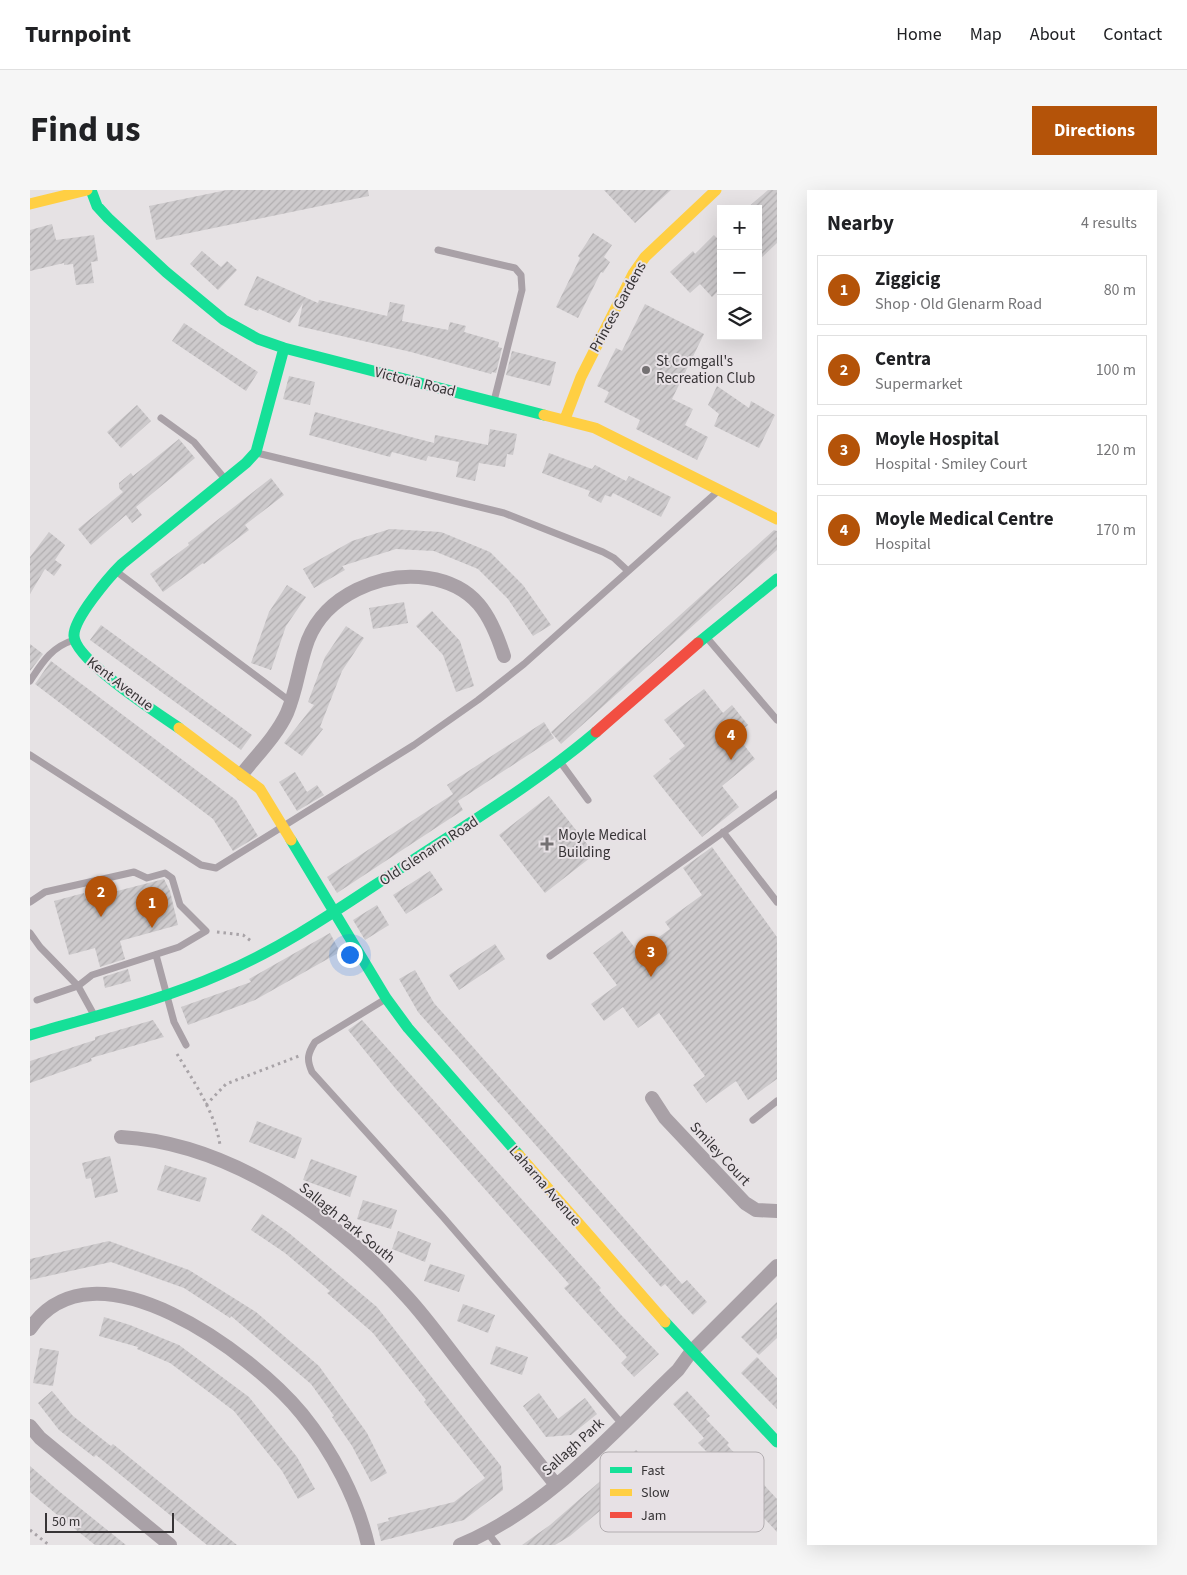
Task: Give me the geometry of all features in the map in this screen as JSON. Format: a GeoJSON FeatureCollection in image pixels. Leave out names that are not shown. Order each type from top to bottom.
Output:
{"type":"FeatureCollection","features":[{"type":"Feature","properties":{"kind":"street"},"geometry":{"type":"LineString","coordinates":[[30,204],[87,190]]}},
{"type":"Feature","properties":{"kind":"street","name":"Victoria Road"},"geometry":{"type":"LineString","coordinates":[[91,190],[98,206],[108,218],[166,272],[241,331],[284,348],[595,428],[777,519]]}},
{"type":"Feature","properties":{"kind":"street","name":"Princes Gardens"},"geometry":{"type":"LineString","coordinates":[[565,419],[581,377],[633,274],[646,257],[716,190]]}},
{"type":"Feature","properties":{"kind":"street"},"geometry":{"type":"LineString","coordinates":[[74,640],[76,623],[114,571],[256,452],[284,348]]}},
{"type":"Feature","properties":{"kind":"street"},"geometry":{"type":"LineString","coordinates":[[242,774],[280,725],[291,702],[308,640],[328,611],[354,591],[389,579],[410,576],[431,578],[450,583],[467,593],[486,612],[496,631],[504,656]]}},
{"type":"Feature","properties":{"kind":"street","name":"Old Glenarm Road"},"geometry":{"type":"LineString","coordinates":[[30,1035],[168,993],[244,965],[335,912],[478,818],[560,761],[706,636],[777,579]]}},
{"type":"Feature","properties":{"kind":"street","name":"Kent Avenue"},"geometry":{"type":"LineString","coordinates":[[74,640],[85,658],[242,774],[264,794],[335,912]]}},
{"type":"Feature","properties":{"kind":"street","name":"Laharna Avenue"},"geometry":{"type":"LineString","coordinates":[[335,912],[386,998],[422,1046],[691,1352],[777,1442]]}},
{"type":"Feature","properties":{"kind":"street","name":"Smiley Court"},"geometry":{"type":"LineString","coordinates":[[652,1098],[665,1118],[746,1204],[756,1210],[777,1211]]}},
{"type":"Feature","properties":{"kind":"street","name":"Sallagh Park South"},"geometry":{"type":"LineString","coordinates":[[121,1137],[171,1142],[238,1167],[282,1192],[341,1235],[409,1298],[556,1485]]}},
{"type":"Feature","properties":{"kind":"street","name":"Sallagh Park"},"geometry":{"type":"LineString","coordinates":[[460,1545],[527,1509],[556,1485],[678,1370],[691,1352],[777,1266]]}},
{"type":"Feature","properties":{"kind":"street"},"geometry":{"type":"LineString","coordinates":[[30,1329],[37,1311],[80,1296],[104,1293],[152,1306],[200,1328],[226,1345],[279,1389],[317,1435],[347,1488],[368,1545]]}},
{"type":"Feature","properties":{"kind":"street"},"geometry":{"type":"LineString","coordinates":[[30,1426],[40,1438],[170,1545]]}},
{"type":"Feature","properties":{"kind":"lane"},"geometry":{"type":"LineString","coordinates":[[438,250],[516,268],[521,275],[520,299],[494,402]]}},
{"type":"Feature","properties":{"kind":"lane"},"geometry":{"type":"LineString","coordinates":[[161,418],[194,442],[226,479]]}},
{"type":"Feature","properties":{"kind":"lane"},"geometry":{"type":"LineString","coordinates":[[256,452],[517,518],[609,554],[628,571]]}},
{"type":"Feature","properties":{"kind":"lane"},"geometry":{"type":"LineString","coordinates":[[30,755],[201,865],[216,868],[414,745],[478,700],[524,664],[720,490]]}},
{"type":"Feature","properties":{"kind":"lane"},"geometry":{"type":"LineString","coordinates":[[114,571],[291,702]]}},
{"type":"Feature","properties":{"kind":"lane"},"geometry":{"type":"LineString","coordinates":[[706,636],[777,720]]}},
{"type":"Feature","properties":{"kind":"lane"},"geometry":{"type":"LineString","coordinates":[[30,681],[49,654],[62,644],[74,640]]}},
{"type":"Feature","properties":{"kind":"lane"},"geometry":{"type":"LineString","coordinates":[[560,761],[588,800]]}},
{"type":"Feature","properties":{"kind":"lane"},"geometry":{"type":"LineString","coordinates":[[550,956],[777,794]]}},
{"type":"Feature","properties":{"kind":"lane"},"geometry":{"type":"LineString","coordinates":[[724,832],[777,902]]}},
{"type":"Feature","properties":{"kind":"lane"},"geometry":{"type":"LineString","coordinates":[[30,902],[45,892],[134,872],[147,878],[165,873],[172,878],[180,905],[206,931],[178,948],[92,975],[78,986],[37,1000]]}},
{"type":"Feature","properties":{"kind":"lane"},"geometry":{"type":"LineString","coordinates":[[30,932],[40,947],[78,986],[94,1016]]}},
{"type":"Feature","properties":{"kind":"lane"},"geometry":{"type":"LineString","coordinates":[[156,955],[168,993],[174,1022],[186,1045]]}},
{"type":"Feature","properties":{"kind":"lane"},"geometry":{"type":"LineString","coordinates":[[386,998],[315,1042],[308,1052],[307,1062],[312,1072],[443,1217],[622,1424]]}},
{"type":"Feature","properties":{"kind":"lane"},"geometry":{"type":"LineString","coordinates":[[753,1120],[777,1101]]}},
{"type":"Feature","properties":{"kind":"lane"},"geometry":{"type":"LineString","coordinates":[[487,1532],[497,1545]]}},
{"type":"Feature","properties":{"kind":"path"},"geometry":{"type":"LineString","coordinates":[[206,931],[243,935],[269,951]]}},
{"type":"Feature","properties":{"kind":"path"},"geometry":{"type":"LineString","coordinates":[[206,1106],[226,1084],[308,1052]]}},
{"type":"Feature","properties":{"kind":"path"},"geometry":{"type":"LineString","coordinates":[[177,1054],[206,1106],[220,1141]]}},
{"type":"Feature","properties":{"kind":"path"},"geometry":{"type":"LineString","coordinates":[[30,1530],[50,1545]]}},
{"type":"Feature","properties":{"kind":"building"},"geometry":{"type":"Polygon","coordinates":[[[227,190],[368,190],[369,196],[156,240],[149,206],[227,190]]]}},
{"type":"Feature","properties":{"kind":"building"},"geometry":{"type":"Polygon","coordinates":[[[604,190],[671,190],[635,223],[604,190]]]}},
{"type":"Feature","properties":{"kind":"building"},"geometry":{"type":"Polygon","coordinates":[[[768,190],[777,190],[777,243],[762,257],[762,205],[751,205],[768,190]]]}},
{"type":"Feature","properties":{"kind":"building"},"geometry":{"type":"Polygon","coordinates":[[[52,224],[56,240],[94,235],[98,261],[91,262],[94,283],[76,285],[73,264],[64,265],[64,263],[30,271],[30,230],[52,224]]]}},
{"type":"Feature","properties":{"kind":"building"},"geometry":{"type":"Polygon","coordinates":[[[593,233],[612,245],[604,257],[610,262],[603,273],[601,272],[578,318],[556,307],[580,258],[578,256],[593,233]]]}},
{"type":"Feature","properties":{"kind":"building"},"geometry":{"type":"Polygon","coordinates":[[[714,235],[717,238],[717,292],[712,297],[700,284],[690,293],[670,272],[693,251],[695,254],[714,235]]]}},
{"type":"Feature","properties":{"kind":"building"},"geometry":{"type":"Polygon","coordinates":[[[202,251],[221,267],[227,261],[237,270],[218,290],[190,264],[202,251]]]}},
{"type":"Feature","properties":{"kind":"building"},"geometry":{"type":"Polygon","coordinates":[[[257,276],[318,303],[319,300],[387,316],[390,302],[405,305],[402,321],[448,330],[450,322],[466,326],[464,332],[499,342],[498,347],[502,348],[496,373],[492,372],[491,374],[411,352],[298,326],[303,303],[290,323],[259,309],[258,311],[244,305],[257,276]]]}},
{"type":"Feature","properties":{"kind":"building","name":"St Comgall's Recreation Club"},"geometry":{"type":"Polygon","coordinates":[[[645,304],[704,334],[672,399],[693,409],[685,425],[708,437],[697,460],[636,429],[640,420],[604,402],[609,392],[597,386],[616,348],[622,351],[645,304]]]}},
{"type":"Feature","properties":{"kind":"building"},"geometry":{"type":"Polygon","coordinates":[[[184,323],[258,372],[246,391],[172,341],[184,323]]]}},
{"type":"Feature","properties":{"kind":"building"},"geometry":{"type":"Polygon","coordinates":[[[512,351],[556,362],[550,386],[506,375],[512,351]]]}},
{"type":"Feature","properties":{"kind":"building"},"geometry":{"type":"Polygon","coordinates":[[[289,376],[315,382],[310,405],[283,399],[289,376]]]}},
{"type":"Feature","properties":{"kind":"building"},"geometry":{"type":"Polygon","coordinates":[[[717,386],[749,408],[751,401],[775,415],[759,448],[714,426],[719,414],[708,405],[717,386]]]}},
{"type":"Feature","properties":{"kind":"building"},"geometry":{"type":"Polygon","coordinates":[[[137,405],[151,421],[121,448],[107,432],[137,405]]]}},
{"type":"Feature","properties":{"kind":"building"},"geometry":{"type":"Polygon","coordinates":[[[315,412],[434,443],[435,435],[488,445],[490,429],[517,434],[513,455],[507,454],[505,467],[479,463],[475,481],[456,477],[459,462],[428,456],[426,461],[392,452],[390,457],[309,435],[315,412]]]}},
{"type":"Feature","properties":{"kind":"building"},"geometry":{"type":"Polygon","coordinates":[[[179,439],[195,458],[136,507],[142,515],[132,523],[126,515],[91,545],[78,529],[123,492],[119,488],[119,483],[131,473],[133,476],[179,439]]]}},
{"type":"Feature","properties":{"kind":"building"},"geometry":{"type":"Polygon","coordinates":[[[549,453],[592,469],[595,465],[626,481],[629,476],[671,497],[661,517],[613,493],[611,497],[605,495],[601,503],[588,496],[590,491],[542,473],[549,453]]]}},
{"type":"Feature","properties":{"kind":"building"},"geometry":{"type":"Polygon","coordinates":[[[271,478],[284,495],[245,525],[249,530],[163,592],[150,574],[189,545],[188,543],[271,478]]]}},
{"type":"Feature","properties":{"kind":"building"},"geometry":{"type":"Polygon","coordinates":[[[390,529],[441,532],[490,552],[523,585],[551,625],[533,636],[508,599],[478,569],[434,551],[396,549],[342,566],[345,570],[314,588],[303,569],[352,541],[390,529]]]}},
{"type":"Feature","properties":{"kind":"building"},"geometry":{"type":"Polygon","coordinates":[[[774,530],[777,531],[777,550],[561,744],[551,732],[774,530]]]}},
{"type":"Feature","properties":{"kind":"building"},"geometry":{"type":"Polygon","coordinates":[[[49,532],[65,545],[55,560],[62,565],[54,576],[45,569],[30,594],[30,557],[49,532]]]}},
{"type":"Feature","properties":{"kind":"building"},"geometry":{"type":"Polygon","coordinates":[[[287,585],[306,597],[286,626],[271,670],[251,663],[269,612],[287,585]]]}},
{"type":"Feature","properties":{"kind":"building"},"geometry":{"type":"Polygon","coordinates":[[[404,602],[408,623],[373,629],[369,608],[404,602]]]}},
{"type":"Feature","properties":{"kind":"building"},"geometry":{"type":"Polygon","coordinates":[[[432,611],[460,641],[474,686],[456,692],[443,655],[416,626],[432,611]]]}},
{"type":"Feature","properties":{"kind":"building"},"geometry":{"type":"Polygon","coordinates":[[[101,625],[252,735],[241,750],[90,640],[101,625]]]}},
{"type":"Feature","properties":{"kind":"building"},"geometry":{"type":"Polygon","coordinates":[[[346,626],[364,638],[342,671],[320,727],[323,729],[302,756],[284,743],[314,705],[308,702],[325,657],[346,626]]]}},
{"type":"Feature","properties":{"kind":"building"},"geometry":{"type":"Polygon","coordinates":[[[30,644],[43,654],[30,671],[30,644]]]}},
{"type":"Feature","properties":{"kind":"building"},"geometry":{"type":"Polygon","coordinates":[[[51,661],[236,800],[258,836],[233,851],[213,819],[35,684],[51,661]]]}},
{"type":"Feature","properties":{"kind":"building"},"geometry":{"type":"Polygon","coordinates":[[[704,689],[723,713],[732,705],[748,725],[736,735],[755,759],[722,786],[739,807],[702,837],[653,776],[685,746],[664,720],[704,689]]]}},
{"type":"Feature","properties":{"kind":"building"},"geometry":{"type":"Polygon","coordinates":[[[544,722],[554,738],[458,801],[463,810],[337,893],[327,877],[453,794],[447,785],[544,722]]]}},
{"type":"Feature","properties":{"kind":"building"},"geometry":{"type":"Polygon","coordinates":[[[295,772],[307,792],[317,785],[324,795],[297,811],[279,782],[295,772]]]}},
{"type":"Feature","properties":{"kind":"building","name":"Moyle Medical Building"},"geometry":{"type":"Polygon","coordinates":[[[549,796],[595,854],[545,893],[499,835],[549,796]]]}},
{"type":"Feature","properties":{"kind":"building"},"geometry":{"type":"Polygon","coordinates":[[[712,847],[777,937],[777,1079],[748,1100],[736,1081],[706,1103],[693,1085],[705,1076],[659,1013],[638,1028],[623,1007],[604,1021],[591,1004],[617,985],[593,953],[622,931],[638,952],[670,929],[665,922],[702,895],[683,868],[712,847]]]}},
{"type":"Feature","properties":{"kind":"building"},"geometry":{"type":"Polygon","coordinates":[[[430,871],[443,890],[406,914],[393,895],[430,871]]]}},
{"type":"Feature","properties":{"kind":"building"},"geometry":{"type":"Polygon","coordinates":[[[164,879],[170,891],[178,925],[120,941],[125,959],[100,967],[95,948],[69,955],[54,901],[84,893],[86,899],[164,879]]]}},
{"type":"Feature","properties":{"kind":"building"},"geometry":{"type":"Polygon","coordinates":[[[377,905],[389,925],[365,940],[353,920],[377,905]]]}},
{"type":"Feature","properties":{"kind":"building"},"geometry":{"type":"Polygon","coordinates":[[[330,933],[340,952],[255,1000],[188,1025],[181,1007],[251,982],[249,979],[330,933]]]}},
{"type":"Feature","properties":{"kind":"building"},"geometry":{"type":"Polygon","coordinates":[[[495,944],[505,959],[459,990],[449,975],[495,944]]]}},
{"type":"Feature","properties":{"kind":"building"},"geometry":{"type":"Polygon","coordinates":[[[128,969],[131,981],[105,988],[103,977],[128,969]]]}},
{"type":"Feature","properties":{"kind":"building"},"geometry":{"type":"Polygon","coordinates":[[[415,970],[434,1003],[682,1284],[687,1280],[707,1302],[693,1315],[665,1284],[661,1287],[418,1012],[399,979],[415,970]]]}},
{"type":"Feature","properties":{"kind":"building"},"geometry":{"type":"Polygon","coordinates":[[[153,1020],[164,1037],[91,1058],[92,1061],[30,1083],[30,1061],[95,1040],[95,1037],[153,1020]]]}},
{"type":"Feature","properties":{"kind":"building"},"geometry":{"type":"Polygon","coordinates":[[[362,1020],[601,1288],[599,1290],[622,1316],[659,1354],[634,1377],[621,1363],[627,1357],[564,1288],[569,1284],[395,1088],[348,1030],[362,1020]]]}},
{"type":"Feature","properties":{"kind":"building"},"geometry":{"type":"Polygon","coordinates":[[[257,1121],[302,1138],[295,1159],[249,1142],[257,1121]]]}},
{"type":"Feature","properties":{"kind":"building"},"geometry":{"type":"Polygon","coordinates":[[[110,1156],[118,1192],[95,1198],[91,1178],[86,1179],[82,1163],[110,1156]]]}},
{"type":"Feature","properties":{"kind":"building"},"geometry":{"type":"Polygon","coordinates":[[[311,1159],[357,1176],[350,1197],[303,1180],[311,1159]]]}},
{"type":"Feature","properties":{"kind":"building"},"geometry":{"type":"Polygon","coordinates":[[[165,1165],[207,1178],[200,1202],[157,1190],[165,1165]]]}},
{"type":"Feature","properties":{"kind":"building"},"geometry":{"type":"Polygon","coordinates":[[[363,1200],[397,1210],[391,1229],[357,1219],[363,1200]]]}},
{"type":"Feature","properties":{"kind":"building"},"geometry":{"type":"Polygon","coordinates":[[[262,1214],[289,1233],[377,1307],[501,1466],[503,1490],[464,1520],[381,1541],[377,1524],[389,1521],[388,1518],[454,1502],[485,1478],[424,1402],[426,1400],[373,1333],[327,1293],[330,1291],[285,1253],[251,1230],[262,1214]]]}},
{"type":"Feature","properties":{"kind":"building"},"geometry":{"type":"Polygon","coordinates":[[[398,1231],[431,1243],[425,1262],[392,1249],[398,1231]]]}},
{"type":"Feature","properties":{"kind":"building"},"geometry":{"type":"Polygon","coordinates":[[[109,1241],[189,1270],[256,1312],[319,1366],[367,1433],[387,1473],[371,1482],[352,1446],[332,1417],[334,1416],[311,1384],[231,1316],[230,1318],[184,1288],[111,1262],[30,1280],[30,1259],[109,1241]]]}},
{"type":"Feature","properties":{"kind":"building"},"geometry":{"type":"Polygon","coordinates":[[[430,1264],[465,1275],[459,1292],[424,1281],[430,1264]]]}},
{"type":"Feature","properties":{"kind":"building"},"geometry":{"type":"Polygon","coordinates":[[[777,1302],[777,1338],[759,1355],[741,1337],[777,1302]]]}},
{"type":"Feature","properties":{"kind":"building"},"geometry":{"type":"Polygon","coordinates":[[[463,1304],[495,1315],[488,1333],[457,1321],[463,1304]]]}},
{"type":"Feature","properties":{"kind":"building"},"geometry":{"type":"Polygon","coordinates":[[[104,1317],[130,1325],[179,1345],[249,1397],[297,1457],[315,1489],[298,1499],[282,1471],[234,1411],[170,1363],[137,1349],[138,1347],[99,1336],[104,1317]]]}},
{"type":"Feature","properties":{"kind":"building"},"geometry":{"type":"Polygon","coordinates":[[[496,1346],[528,1357],[522,1375],[490,1364],[496,1346]]]}},
{"type":"Feature","properties":{"kind":"building"},"geometry":{"type":"Polygon","coordinates":[[[40,1348],[59,1351],[53,1386],[33,1383],[40,1348]]]}},
{"type":"Feature","properties":{"kind":"building"},"geometry":{"type":"Polygon","coordinates":[[[757,1357],[777,1378],[777,1409],[741,1373],[757,1357]]]}},
{"type":"Feature","properties":{"kind":"building"},"geometry":{"type":"Polygon","coordinates":[[[52,1391],[73,1416],[111,1446],[113,1444],[237,1545],[207,1545],[96,1455],[94,1457],[59,1430],[38,1403],[52,1391]]]}},
{"type":"Feature","properties":{"kind":"building"},"geometry":{"type":"Polygon","coordinates":[[[687,1391],[710,1416],[706,1419],[729,1443],[727,1445],[733,1452],[707,1452],[698,1443],[704,1438],[673,1404],[687,1391]]]}},
{"type":"Feature","properties":{"kind":"building"},"geometry":{"type":"Polygon","coordinates":[[[539,1393],[558,1419],[585,1398],[597,1414],[571,1435],[546,1437],[523,1406],[539,1393]]]}},
{"type":"Feature","properties":{"kind":"building"},"geometry":{"type":"Polygon","coordinates":[[[30,1466],[126,1545],[95,1545],[55,1513],[30,1492],[30,1466]]]}},
{"type":"Feature","properties":{"kind":"building"},"geometry":{"type":"Polygon","coordinates":[[[600,1481],[600,1511],[570,1536],[555,1545],[522,1545],[550,1525],[600,1481]]]}},
{"type":"Feature","properties":{"kind":"building"},"geometry":{"type":"Polygon","coordinates":[[[764,1485],[777,1499],[777,1532],[764,1518],[764,1485]]]}},
{"type":"Feature","properties":{"kind":"traffic: fast"},"geometry":{"type":"LineString","coordinates":[[91,190],[97,206],[166,272],[224,320],[258,339],[284,348],[544,415]]}},
{"type":"Feature","properties":{"kind":"traffic: fast"},"geometry":{"type":"LineString","coordinates":[[179,728],[136,699],[102,672],[78,646],[74,636],[75,629],[85,609],[122,564],[246,463],[256,452],[284,348]]}},
{"type":"Feature","properties":{"kind":"traffic: fast"},"geometry":{"type":"LineString","coordinates":[[698,643],[777,579]]}},
{"type":"Feature","properties":{"kind":"traffic: fast"},"geometry":{"type":"LineString","coordinates":[[30,1035],[198,984],[269,951],[337,910],[502,802],[573,751],[596,732]]}},
{"type":"Feature","properties":{"kind":"traffic: fast"},"geometry":{"type":"LineString","coordinates":[[291,840],[386,998],[408,1028],[519,1155]]}},
{"type":"Feature","properties":{"kind":"traffic: fast"},"geometry":{"type":"LineString","coordinates":[[665,1322],[777,1442]]}},
{"type":"Feature","properties":{"kind":"traffic: slow"},"geometry":{"type":"LineString","coordinates":[[30,204],[87,190]]}},
{"type":"Feature","properties":{"kind":"traffic: slow"},"geometry":{"type":"LineString","coordinates":[[565,419],[581,377],[633,274],[645,257],[716,190]]}},
{"type":"Feature","properties":{"kind":"traffic: slow"},"geometry":{"type":"LineString","coordinates":[[544,415],[595,428],[777,519]]}},
{"type":"Feature","properties":{"kind":"traffic: slow"},"geometry":{"type":"LineString","coordinates":[[179,728],[260,789],[291,840]]}},
{"type":"Feature","properties":{"kind":"traffic: slow"},"geometry":{"type":"LineString","coordinates":[[519,1155],[665,1322]]}},
{"type":"Feature","properties":{"kind":"traffic: jam"},"geometry":{"type":"LineString","coordinates":[[596,732],[698,643]]}},
{"type":"Feature","properties":{"kind":"place","name":"St Comgall's Recreation Club"},"geometry":{"type":"Point","coordinates":[646,370]}},
{"type":"Feature","properties":{"kind":"place","name":"Moyle Medical Centre"},"geometry":{"type":"Point","coordinates":[731,760]}},
{"type":"Feature","properties":{"kind":"place","name":"Moyle Medical Building"},"geometry":{"type":"Point","coordinates":[547,844]}},
{"type":"Feature","properties":{"kind":"place","name":"Centra"},"geometry":{"type":"Point","coordinates":[101,917]}},
{"type":"Feature","properties":{"kind":"place","name":"Ziggicig"},"geometry":{"type":"Point","coordinates":[152,928]}},
{"type":"Feature","properties":{"kind":"place","name":"Moyle Hospital"},"geometry":{"type":"Point","coordinates":[651,977]}}]}
